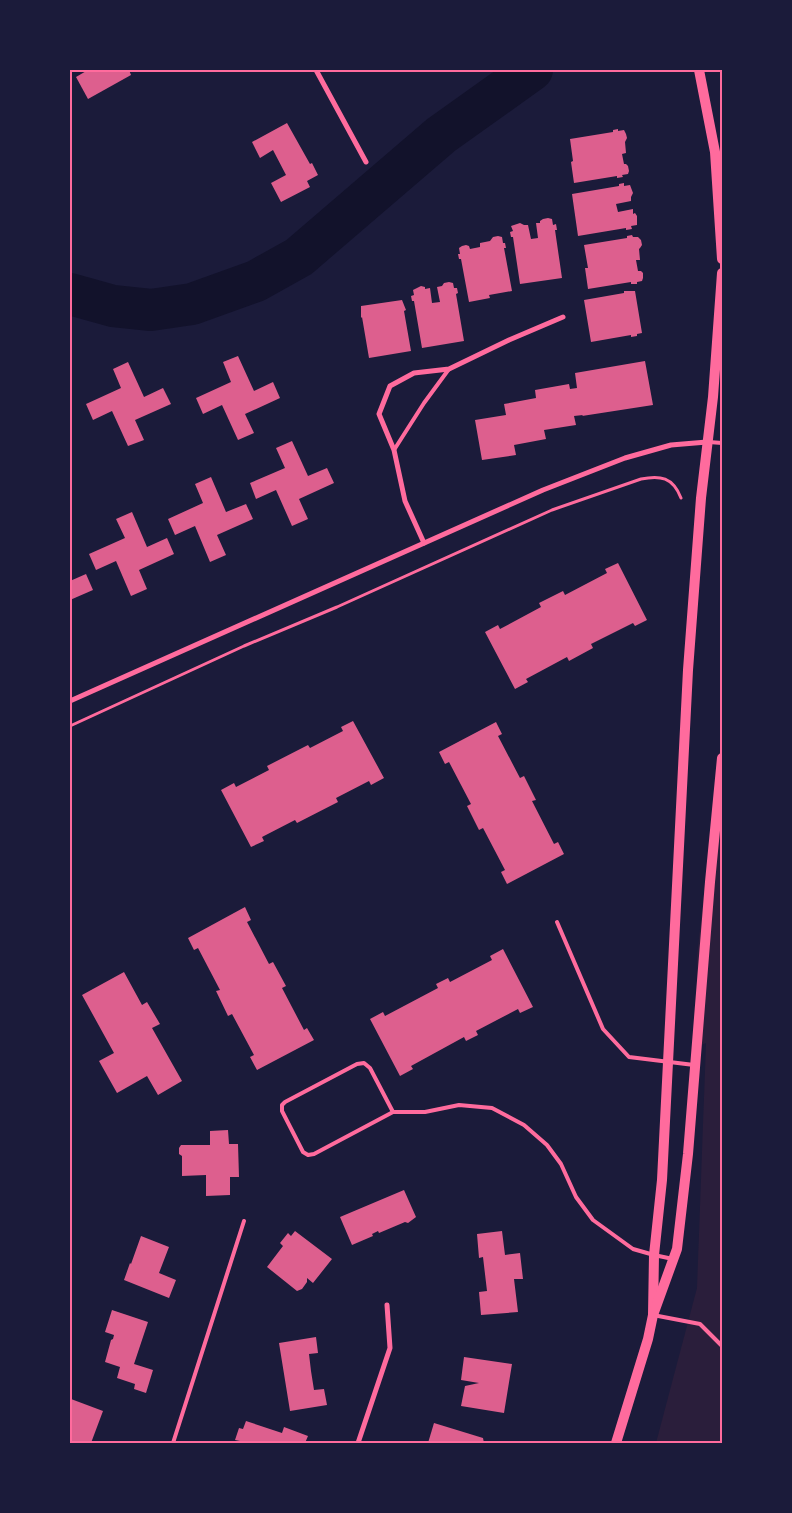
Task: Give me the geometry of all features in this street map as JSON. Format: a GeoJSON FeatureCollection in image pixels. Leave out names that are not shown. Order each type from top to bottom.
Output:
{"type":"FeatureCollection","features":[{"type":"Feature","properties":{"kind":"main road"},"geometry":{"type":"LineString","coordinates":[[699,70],[715,152],[722,259]]}},
{"type":"Feature","properties":{"kind":"main road"},"geometry":{"type":"LineString","coordinates":[[653,1315],[654,1256],[662,1180],[688,670],[701,498],[713,397],[722,273]]}},
{"type":"Feature","properties":{"kind":"main road"},"geometry":{"type":"LineString","coordinates":[[616,1443],[648,1339],[653,1315],[677,1249],[696,1065],[722,758]]}},
{"type":"Feature","properties":{"kind":"street"},"geometry":{"type":"LineString","coordinates":[[316,70],[366,162]]}},
{"type":"Feature","properties":{"kind":"street"},"geometry":{"type":"LineString","coordinates":[[424,543],[406,501],[394,450],[379,414],[390,386],[414,373],[449,370],[509,340],[563,317]]}},
{"type":"Feature","properties":{"kind":"street"},"geometry":{"type":"LineString","coordinates":[[70,701],[543,490],[625,458],[671,444],[707,442]]}},
{"type":"Feature","properties":{"kind":"street"},"geometry":{"type":"LineString","coordinates":[[358,1443],[390,1348],[387,1305]]}},
{"type":"Feature","properties":{"kind":"lane"},"geometry":{"type":"LineString","coordinates":[[394,450],[424,403],[449,370]]}},
{"type":"Feature","properties":{"kind":"lane"},"geometry":{"type":"LineString","coordinates":[[707,442],[722,443]]}},
{"type":"Feature","properties":{"kind":"lane"},"geometry":{"type":"LineString","coordinates":[[557,922],[603,1029],[629,1057],[696,1065]]}},
{"type":"Feature","properties":{"kind":"lane"},"geometry":{"type":"LineString","coordinates":[[394,1112],[370,1068],[364,1063],[357,1064],[282,1105],[282,1111],[290,1128],[303,1152],[308,1155],[314,1154],[394,1112],[425,1112],[459,1105],[492,1108],[524,1125],[547,1145],[560,1164],[576,1197],[593,1220],[633,1249],[654,1256],[674,1259]]}},
{"type":"Feature","properties":{"kind":"lane"},"geometry":{"type":"LineString","coordinates":[[173,1443],[244,1221]]}},
{"type":"Feature","properties":{"kind":"lane"},"geometry":{"type":"LineString","coordinates":[[653,1315],[700,1324],[722,1346]]}},
{"type":"Feature","properties":{"kind":"path"},"geometry":{"type":"LineString","coordinates":[[70,726],[244,646],[355,599],[552,510],[624,484],[654,476],[664,478],[678,491],[681,498]]}},
{"type":"Feature","properties":{"kind":"shaded area"},"geometry":{"type":"Polygon","coordinates":[[[722,731],[722,1443],[656,1443],[697,1288],[706,1043],[699,1046],[697,956],[722,731]]]}},
{"type":"Feature","properties":{"kind":"building"},"geometry":{"type":"Polygon","coordinates":[[[88,70],[129,70],[131,75],[88,99],[76,77],[88,70]]]}},
{"type":"Feature","properties":{"kind":"building"},"geometry":{"type":"Polygon","coordinates":[[[287,123],[318,175],[307,181],[310,187],[281,202],[271,183],[286,175],[273,150],[260,158],[252,142],[287,123]]]}},
{"type":"Feature","properties":{"kind":"building"},"geometry":{"type":"Polygon","coordinates":[[[618,129],[618,131],[624,130],[627,138],[625,142],[626,153],[622,154],[624,164],[628,166],[628,174],[617,178],[617,176],[574,183],[570,139],[613,132],[613,130],[618,129]]]}},
{"type":"Feature","properties":{"kind":"building"},"geometry":{"type":"Polygon","coordinates":[[[624,183],[624,186],[630,185],[633,193],[631,201],[616,204],[618,212],[633,209],[633,214],[635,213],[637,216],[637,225],[631,226],[632,229],[626,230],[626,228],[578,236],[572,194],[619,186],[619,184],[624,183]]]}},
{"type":"Feature","properties":{"kind":"building"},"geometry":{"type":"Polygon","coordinates":[[[543,219],[552,219],[553,225],[556,224],[557,230],[555,230],[562,278],[520,284],[513,237],[511,237],[510,232],[513,231],[511,226],[520,223],[528,225],[531,239],[538,238],[536,223],[540,223],[543,219]]]}},
{"type":"Feature","properties":{"kind":"building"},"geometry":{"type":"Polygon","coordinates":[[[632,235],[641,240],[642,245],[639,249],[640,260],[636,260],[638,271],[643,273],[642,281],[637,282],[637,284],[631,284],[631,282],[588,289],[585,268],[588,268],[584,245],[627,238],[627,236],[632,235]]]}},
{"type":"Feature","properties":{"kind":"building"},"geometry":{"type":"Polygon","coordinates":[[[493,237],[502,237],[503,243],[505,243],[506,248],[504,248],[512,291],[489,295],[490,298],[469,302],[461,259],[459,259],[458,254],[460,254],[459,248],[466,245],[470,249],[480,247],[480,243],[490,241],[493,237]]]}},
{"type":"Feature","properties":{"kind":"building"},"geometry":{"type":"Polygon","coordinates":[[[449,282],[453,283],[454,288],[457,288],[458,293],[456,294],[464,341],[422,348],[414,301],[412,301],[411,296],[414,295],[413,290],[421,286],[425,287],[425,289],[430,288],[432,303],[440,302],[437,287],[449,282]]]}},
{"type":"Feature","properties":{"kind":"building"},"geometry":{"type":"Polygon","coordinates":[[[624,291],[635,291],[642,333],[637,334],[637,336],[631,337],[631,335],[591,342],[584,300],[624,293],[624,291]]]}},
{"type":"Feature","properties":{"kind":"building"},"geometry":{"type":"Polygon","coordinates":[[[402,300],[406,310],[404,311],[411,351],[369,358],[361,318],[361,306],[402,300]]]}},
{"type":"Feature","properties":{"kind":"building"},"geometry":{"type":"Polygon","coordinates":[[[238,356],[254,391],[273,382],[280,398],[245,414],[254,433],[238,440],[222,405],[203,414],[196,398],[231,382],[223,362],[238,356]]]}},
{"type":"Feature","properties":{"kind":"building"},"geometry":{"type":"Polygon","coordinates":[[[645,361],[653,405],[574,416],[576,425],[544,430],[546,439],[514,445],[516,455],[482,460],[475,420],[506,415],[504,404],[536,398],[535,390],[569,384],[570,389],[577,388],[575,373],[645,361]]]}},
{"type":"Feature","properties":{"kind":"building"},"geometry":{"type":"Polygon","coordinates":[[[128,362],[144,397],[163,388],[171,404],[135,420],[144,440],[128,446],[112,411],[93,420],[86,404],[121,388],[113,369],[128,362]]]}},
{"type":"Feature","properties":{"kind":"building"},"geometry":{"type":"Polygon","coordinates":[[[292,441],[308,476],[327,468],[334,483],[299,499],[308,519],[292,526],[276,490],[256,499],[250,483],[285,468],[276,448],[292,441]]]}},
{"type":"Feature","properties":{"kind":"building"},"geometry":{"type":"Polygon","coordinates":[[[211,477],[226,512],[246,504],[253,519],[217,535],[226,555],[210,562],[195,526],[175,535],[168,519],[203,503],[195,484],[211,477]]]}},
{"type":"Feature","properties":{"kind":"building"},"geometry":{"type":"Polygon","coordinates":[[[132,512],[147,547],[167,538],[174,554],[139,570],[147,589],[131,596],[116,561],[96,570],[89,554],[125,538],[116,519],[132,512]]]}},
{"type":"Feature","properties":{"kind":"building"},"geometry":{"type":"Polygon","coordinates":[[[618,563],[647,620],[635,626],[633,623],[591,644],[593,648],[569,661],[567,657],[526,679],[528,682],[515,689],[485,632],[498,625],[500,629],[541,607],[539,603],[563,591],[565,595],[607,573],[605,569],[618,563]]]}},
{"type":"Feature","properties":{"kind":"building"},"geometry":{"type":"Polygon","coordinates":[[[86,574],[93,590],[70,600],[70,581],[86,574]]]}},
{"type":"Feature","properties":{"kind":"building"},"geometry":{"type":"Polygon","coordinates":[[[353,721],[384,778],[371,785],[369,781],[336,798],[338,802],[297,823],[295,820],[262,837],[264,841],[251,847],[221,790],[234,783],[236,787],[269,770],[267,766],[308,745],[310,748],[343,731],[341,727],[353,721]]]}},
{"type":"Feature","properties":{"kind":"building"},"geometry":{"type":"Polygon","coordinates":[[[496,722],[502,734],[498,736],[520,778],[524,776],[536,800],[532,801],[554,844],[558,842],[564,854],[507,884],[501,872],[505,870],[483,828],[479,830],[467,806],[471,804],[449,762],[445,764],[439,752],[496,722]]]}},
{"type":"Feature","properties":{"kind":"building"},"geometry":{"type":"Polygon","coordinates":[[[245,907],[251,920],[247,922],[269,964],[273,962],[286,986],[282,988],[304,1030],[307,1028],[314,1040],[257,1070],[250,1057],[254,1055],[232,1014],[228,1016],[216,991],[220,990],[198,948],[194,950],[188,938],[245,907]]]}},
{"type":"Feature","properties":{"kind":"building"},"geometry":{"type":"Polygon","coordinates":[[[503,949],[533,1007],[520,1013],[518,1009],[476,1031],[478,1035],[466,1041],[464,1037],[411,1066],[413,1069],[400,1076],[370,1019],[383,1012],[385,1016],[438,988],[436,984],[448,978],[450,982],[492,960],[490,956],[503,949]]]}},
{"type":"Feature","properties":{"kind":"building"},"geometry":{"type":"Polygon","coordinates":[[[124,972],[142,1005],[147,1002],[160,1024],[152,1028],[182,1081],[158,1095],[147,1076],[117,1093],[99,1061],[114,1053],[82,995],[124,972]]]}},
{"type":"Feature","properties":{"kind":"building"},"geometry":{"type":"Polygon","coordinates":[[[228,1130],[229,1144],[238,1144],[239,1177],[230,1177],[230,1195],[206,1196],[206,1175],[182,1176],[182,1156],[179,1154],[179,1148],[181,1145],[210,1145],[210,1131],[228,1130]]]}},
{"type":"Feature","properties":{"kind":"building"},"geometry":{"type":"Polygon","coordinates":[[[404,1190],[416,1217],[408,1223],[405,1222],[379,1233],[378,1231],[372,1234],[373,1236],[352,1245],[340,1217],[404,1190]]]}},
{"type":"Feature","properties":{"kind":"building"},"geometry":{"type":"Polygon","coordinates":[[[295,1231],[332,1259],[313,1283],[307,1278],[307,1282],[302,1289],[297,1291],[267,1267],[283,1246],[280,1243],[288,1233],[291,1236],[295,1231]]]}},
{"type":"Feature","properties":{"kind":"building"},"geometry":{"type":"Polygon","coordinates":[[[502,1231],[505,1255],[520,1253],[523,1279],[514,1279],[518,1312],[481,1315],[479,1292],[487,1291],[483,1257],[479,1258],[477,1234],[502,1231]]]}},
{"type":"Feature","properties":{"kind":"building"},"geometry":{"type":"Polygon","coordinates":[[[141,1236],[169,1247],[159,1273],[176,1280],[169,1298],[124,1280],[141,1236]]]}},
{"type":"Feature","properties":{"kind":"building"},"geometry":{"type":"Polygon","coordinates":[[[112,1310],[148,1322],[134,1364],[153,1370],[146,1393],[134,1389],[135,1384],[117,1378],[120,1367],[105,1362],[114,1335],[105,1332],[112,1310]]]}},
{"type":"Feature","properties":{"kind":"building"},"geometry":{"type":"Polygon","coordinates":[[[316,1337],[318,1353],[309,1354],[314,1390],[324,1389],[327,1405],[290,1411],[279,1343],[316,1337]]]}},
{"type":"Feature","properties":{"kind":"building"},"geometry":{"type":"Polygon","coordinates":[[[464,1357],[512,1364],[504,1413],[461,1406],[465,1386],[479,1383],[461,1380],[464,1357]]]}},
{"type":"Feature","properties":{"kind":"building"},"geometry":{"type":"Polygon","coordinates":[[[71,1399],[103,1411],[91,1443],[70,1443],[71,1399]]]}},
{"type":"Feature","properties":{"kind":"building"},"geometry":{"type":"Polygon","coordinates":[[[246,1421],[282,1433],[284,1427],[308,1436],[305,1443],[239,1443],[240,1441],[235,1440],[239,1428],[243,1429],[246,1421]]]}},
{"type":"Feature","properties":{"kind":"building"},"geometry":{"type":"Polygon","coordinates":[[[434,1423],[483,1438],[484,1443],[428,1443],[434,1423]]]}},
{"type":"Feature","properties":{"kind":"waterway"},"geometry":{"type":"LineString","coordinates":[[70,294],[113,306],[151,310],[192,304],[256,281],[299,257],[441,135],[532,70]]}}]}
